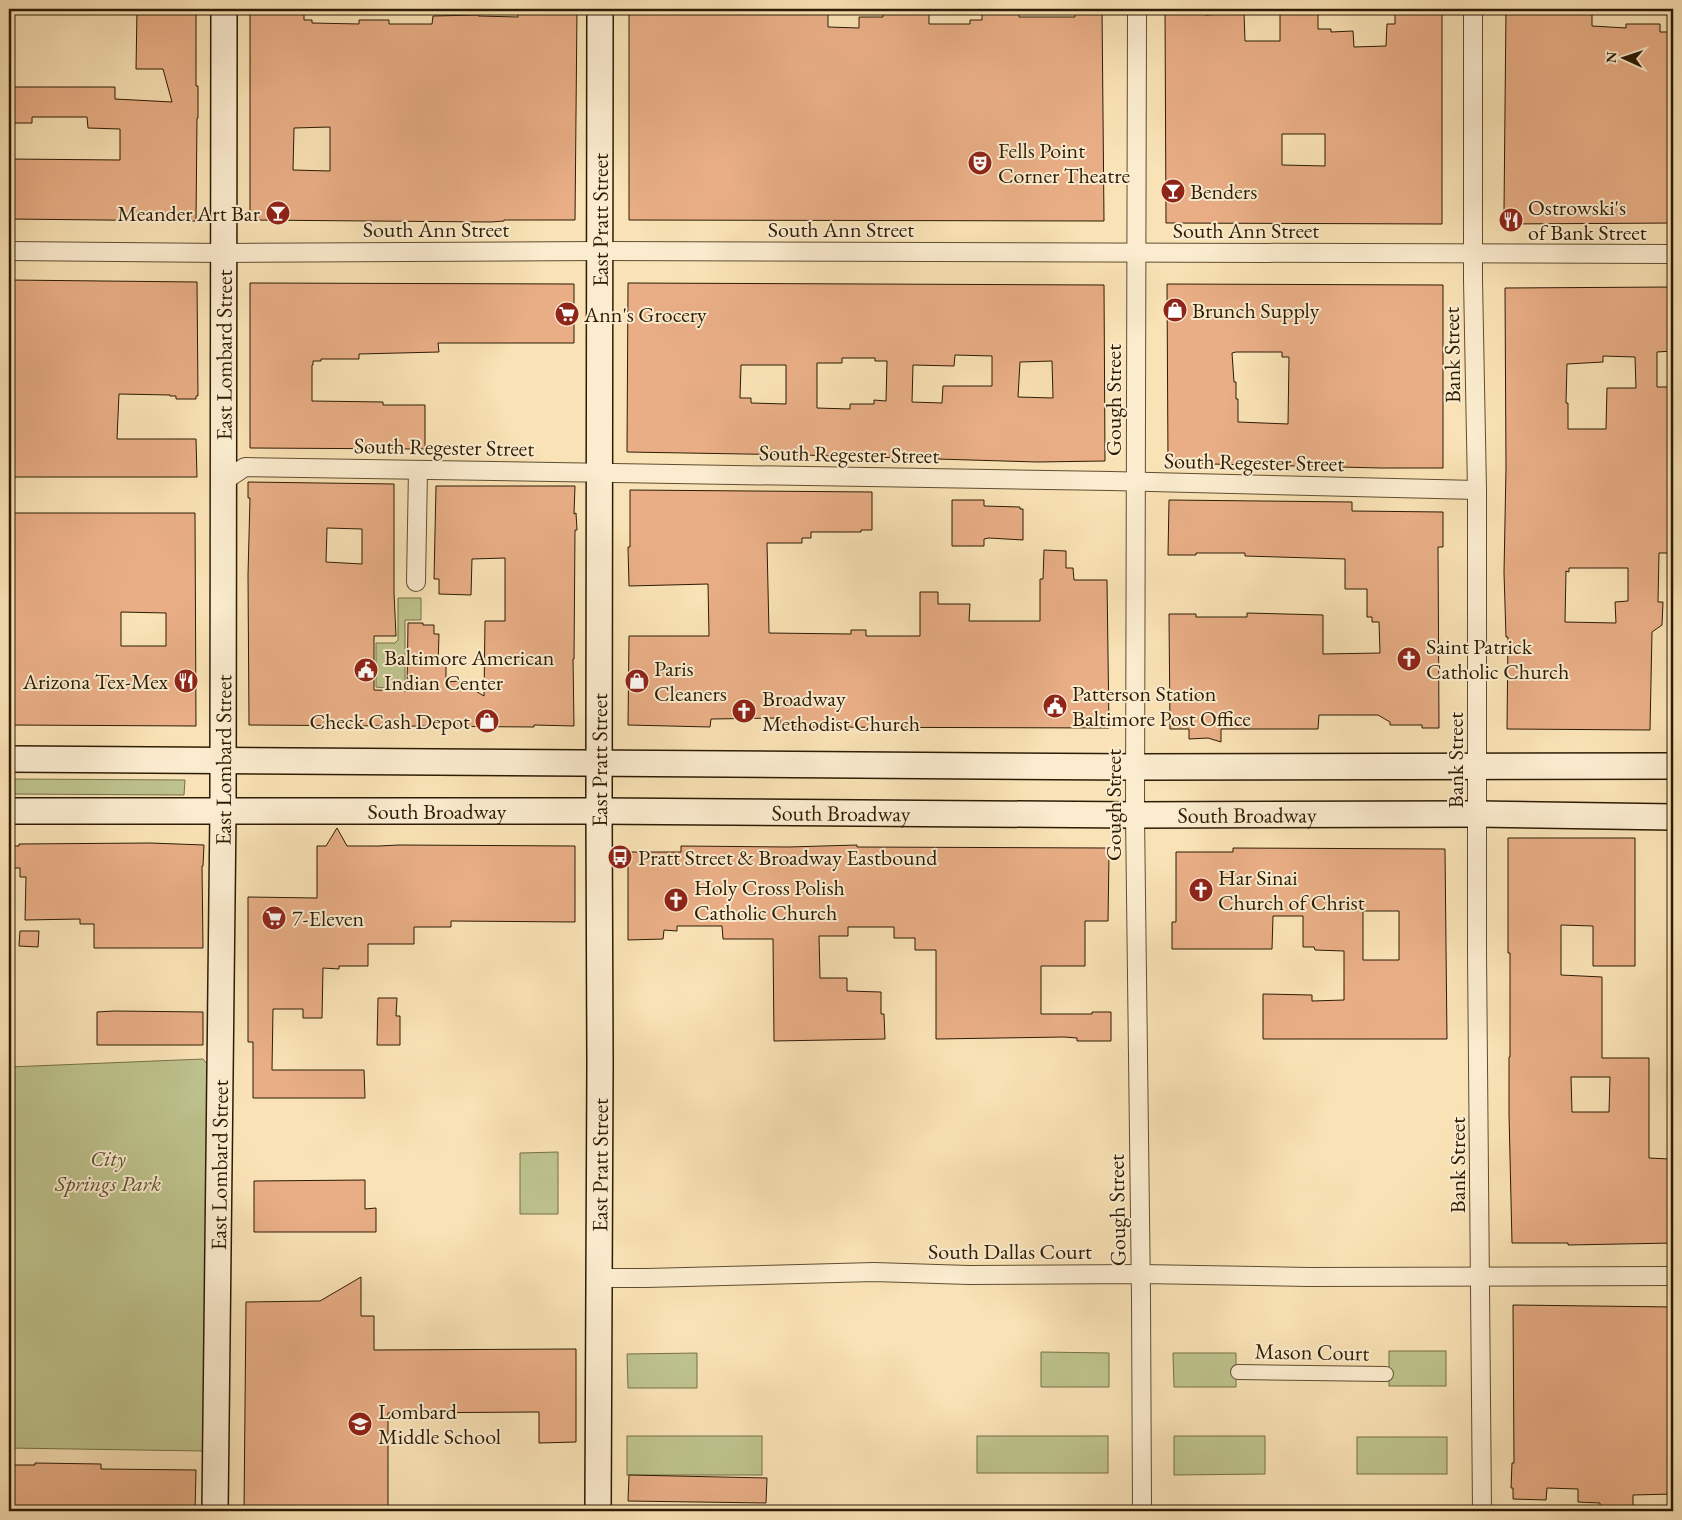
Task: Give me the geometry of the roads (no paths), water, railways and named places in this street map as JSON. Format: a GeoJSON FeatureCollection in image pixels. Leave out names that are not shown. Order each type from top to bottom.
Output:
{"type":"FeatureCollection","features":[{"type":"Feature","properties":{"kind":"main road","name":"East Lombard Street"},"geometry":{"type":"LineString","coordinates":[[215,1511],[223,812],[224,9]]}},
{"type":"Feature","properties":{"kind":"main road","name":"East Pratt Street"},"geometry":{"type":"LineString","coordinates":[[598,1511],[600,9]]}},
{"type":"Feature","properties":{"kind":"main road"},"geometry":{"type":"LineString","coordinates":[[9,759],[1136,767],[1673,766]]}},
{"type":"Feature","properties":{"kind":"main road","name":"South Broadway"},"geometry":{"type":"LineString","coordinates":[[9,811],[599,811],[1135,815],[1477,814],[1673,817]]}},
{"type":"Feature","properties":{"kind":"street","name":"Gough Street"},"geometry":{"type":"LineString","coordinates":[[1137,9],[1135,815],[1142,1511]]}},
{"type":"Feature","properties":{"kind":"street","name":"Bank Street"},"geometry":{"type":"LineString","coordinates":[[1473,9],[1482,1511]]}},
{"type":"Feature","properties":{"kind":"street","name":"South Ann Street"},"geometry":{"type":"LineString","coordinates":[[9,251],[224,253],[601,251],[1673,254]]}},
{"type":"Feature","properties":{"kind":"street","name":"South Regester Street"},"geometry":{"type":"LineString","coordinates":[[224,481],[245,467],[1136,482],[1477,490]]}},
{"type":"Feature","properties":{"kind":"street"},"geometry":{"type":"LineString","coordinates":[[416,582],[418,470]]}},
{"type":"Feature","properties":{"kind":"street","name":"South Dallas Court"},"geometry":{"type":"LineString","coordinates":[[599,1278],[874,1272],[968,1276],[1141,1274],[1309,1277],[1673,1276]]}},
{"type":"Feature","properties":{"kind":"street","name":"Mason Court"},"geometry":{"type":"LineString","coordinates":[[1238,1372],[1386,1374]]}},
{"type":"Feature","properties":{"kind":"place","name":"Fells Point Corner Theatre"},"geometry":{"type":"Point","coordinates":[980,163]}},
{"type":"Feature","properties":{"kind":"place","name":"Benders"},"geometry":{"type":"Point","coordinates":[1173,191]}},
{"type":"Feature","properties":{"kind":"place","name":"Meander Art Bar"},"geometry":{"type":"Point","coordinates":[278,213]}},
{"type":"Feature","properties":{"kind":"place","name":"Ostrowski's of Bank Street"},"geometry":{"type":"Point","coordinates":[1511,220]}},
{"type":"Feature","properties":{"kind":"place","name":"Brunch Supply"},"geometry":{"type":"Point","coordinates":[1175,310]}},
{"type":"Feature","properties":{"kind":"place","name":"Ann's Grocery"},"geometry":{"type":"Point","coordinates":[567,314]}},
{"type":"Feature","properties":{"kind":"place","name":"Saint Patrick Catholic Church"},"geometry":{"type":"Point","coordinates":[1409,659]}},
{"type":"Feature","properties":{"kind":"place","name":"Baltimore American Indian Center"},"geometry":{"type":"Point","coordinates":[366,670]}},
{"type":"Feature","properties":{"kind":"place","name":"Arizona Tex-Mex"},"geometry":{"type":"Point","coordinates":[186,681]}},
{"type":"Feature","properties":{"kind":"place","name":"Paris Cleaners"},"geometry":{"type":"Point","coordinates":[637,681]}},
{"type":"Feature","properties":{"kind":"place","name":"Patterson Station Baltimore Post Office"},"geometry":{"type":"Point","coordinates":[1055,706]}},
{"type":"Feature","properties":{"kind":"place","name":"Broadway Methodist Church"},"geometry":{"type":"Point","coordinates":[744,711]}},
{"type":"Feature","properties":{"kind":"place","name":"Check Cash Depot"},"geometry":{"type":"Point","coordinates":[487,721]}},
{"type":"Feature","properties":{"kind":"place","name":"Pratt Street & Broadway Eastbound"},"geometry":{"type":"Point","coordinates":[620,857]}},
{"type":"Feature","properties":{"kind":"place","name":"Har Sinai Church of Christ"},"geometry":{"type":"Point","coordinates":[1201,890]}},
{"type":"Feature","properties":{"kind":"place","name":"Holy Cross Polish Catholic Church"},"geometry":{"type":"Point","coordinates":[676,900]}},
{"type":"Feature","properties":{"kind":"place","name":"7-Eleven"},"geometry":{"type":"Point","coordinates":[274,918]}},
{"type":"Feature","properties":{"kind":"place","name":"Lombard Middle School"},"geometry":{"type":"Point","coordinates":[360,1424]}},
{"type":"Feature","properties":{"kind":"park label","name":"City Springs Park"},"geometry":{"type":"Point","coordinates":[108,1170]}}]}
